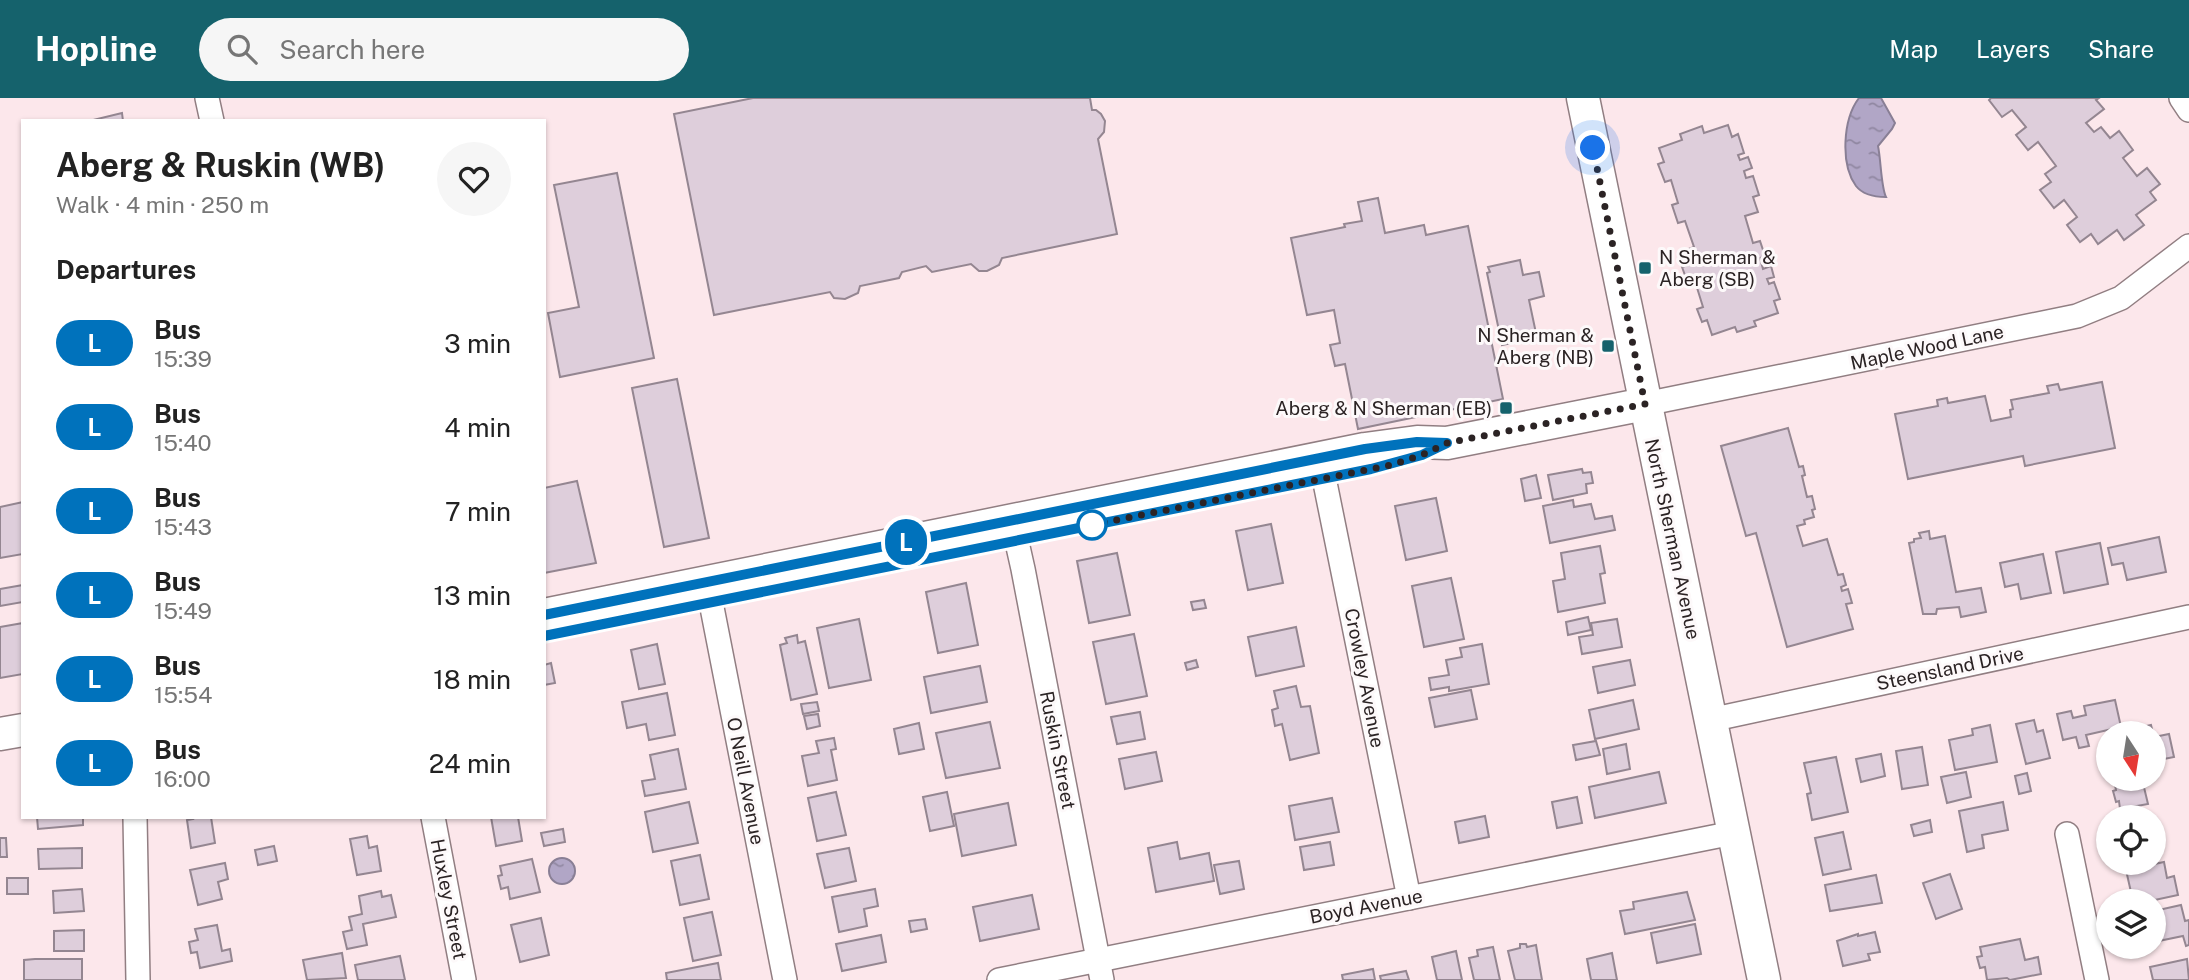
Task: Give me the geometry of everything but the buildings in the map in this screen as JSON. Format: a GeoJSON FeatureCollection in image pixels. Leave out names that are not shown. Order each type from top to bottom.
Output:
{"type":"FeatureCollection","features":[{"type":"Feature","properties":{"kind":"street"},"geometry":{"type":"LineString","coordinates":[[207,98],[212,119]]}},
{"type":"Feature","properties":{"kind":"street","name":"North Sherman Avenue"},"geometry":{"type":"LineString","coordinates":[[1583,98],[1763,980]]}},
{"type":"Feature","properties":{"kind":"street"},"geometry":{"type":"LineString","coordinates":[[2180,98],[2189,110]]}},
{"type":"Feature","properties":{"kind":"street","name":"Maple Wood Lane"},"geometry":{"type":"LineString","coordinates":[[1645,404],[2077,316],[2121,298],[2189,246]]}},
{"type":"Feature","properties":{"kind":"street"},"geometry":{"type":"LineString","coordinates":[[546,635],[709,592],[1323,469],[1386,445],[1447,443],[1645,404]]}},
{"type":"Feature","properties":{"kind":"street","name":"Crowley Avenue"},"geometry":{"type":"LineString","coordinates":[[1323,469],[1409,898]]}},
{"type":"Feature","properties":{"kind":"street","name":"Ruskin Street"},"geometry":{"type":"LineString","coordinates":[[1014,530],[1101,970]]}},
{"type":"Feature","properties":{"kind":"street"},"geometry":{"type":"LineString","coordinates":[[546,615],[709,592]]}},
{"type":"Feature","properties":{"kind":"street","name":"O Neill Avenue"},"geometry":{"type":"LineString","coordinates":[[709,592],[785,980]]}},
{"type":"Feature","properties":{"kind":"street","name":"Steensland Drive"},"geometry":{"type":"LineString","coordinates":[[1710,720],[2189,617]]}},
{"type":"Feature","properties":{"kind":"street"},"geometry":{"type":"LineString","coordinates":[[0,734],[21,730]]}},
{"type":"Feature","properties":{"kind":"street"},"geometry":{"type":"LineString","coordinates":[[135,819],[138,980]]}},
{"type":"Feature","properties":{"kind":"street","name":"Huxley Street"},"geometry":{"type":"LineString","coordinates":[[433,819],[464,980]]}},
{"type":"Feature","properties":{"kind":"street","name":"Boyd Avenue"},"geometry":{"type":"LineString","coordinates":[[999,980],[1101,970],[1409,898],[1733,833]]}},
{"type":"Feature","properties":{"kind":"street"},"geometry":{"type":"LineString","coordinates":[[2067,834],[2097,980]]}},
{"type":"Feature","properties":{"kind":"water"},"geometry":{"type":"Polygon","coordinates":[[[1859,98],[1881,98],[1895,123],[1878,146],[1886,197],[1862,192],[1856,186],[1847,166],[1847,129],[1859,98]]]}},
{"type":"Feature","properties":{"kind":"water"},"geometry":{"type":"Polygon","coordinates":[[[562,858],[571,862],[575,871],[571,880],[562,884],[553,880],[549,871],[553,862],[562,858]]]}},
{"type":"Feature","properties":{"kind":"bus line","name":"L"},"geometry":{"type":"LineString","coordinates":[[546,615],[1386,445],[1447,443],[1391,465],[546,636]]}},
{"type":"Feature","properties":{"kind":"place","name":"N Sherman & Aberg (SB)"},"geometry":{"type":"Point","coordinates":[1645,268]}},
{"type":"Feature","properties":{"kind":"place","name":"N Sherman & Aberg (NB)"},"geometry":{"type":"Point","coordinates":[1608,346]}},
{"type":"Feature","properties":{"kind":"place","name":"Aberg & N Sherman (EB)"},"geometry":{"type":"Point","coordinates":[1506,408]}},
{"type":"Feature","properties":{"kind":"route"},"geometry":{"type":"LineString","coordinates":[[1092,525],[1391,465],[1447,443],[1645,404],[1593,148]]}}]}
